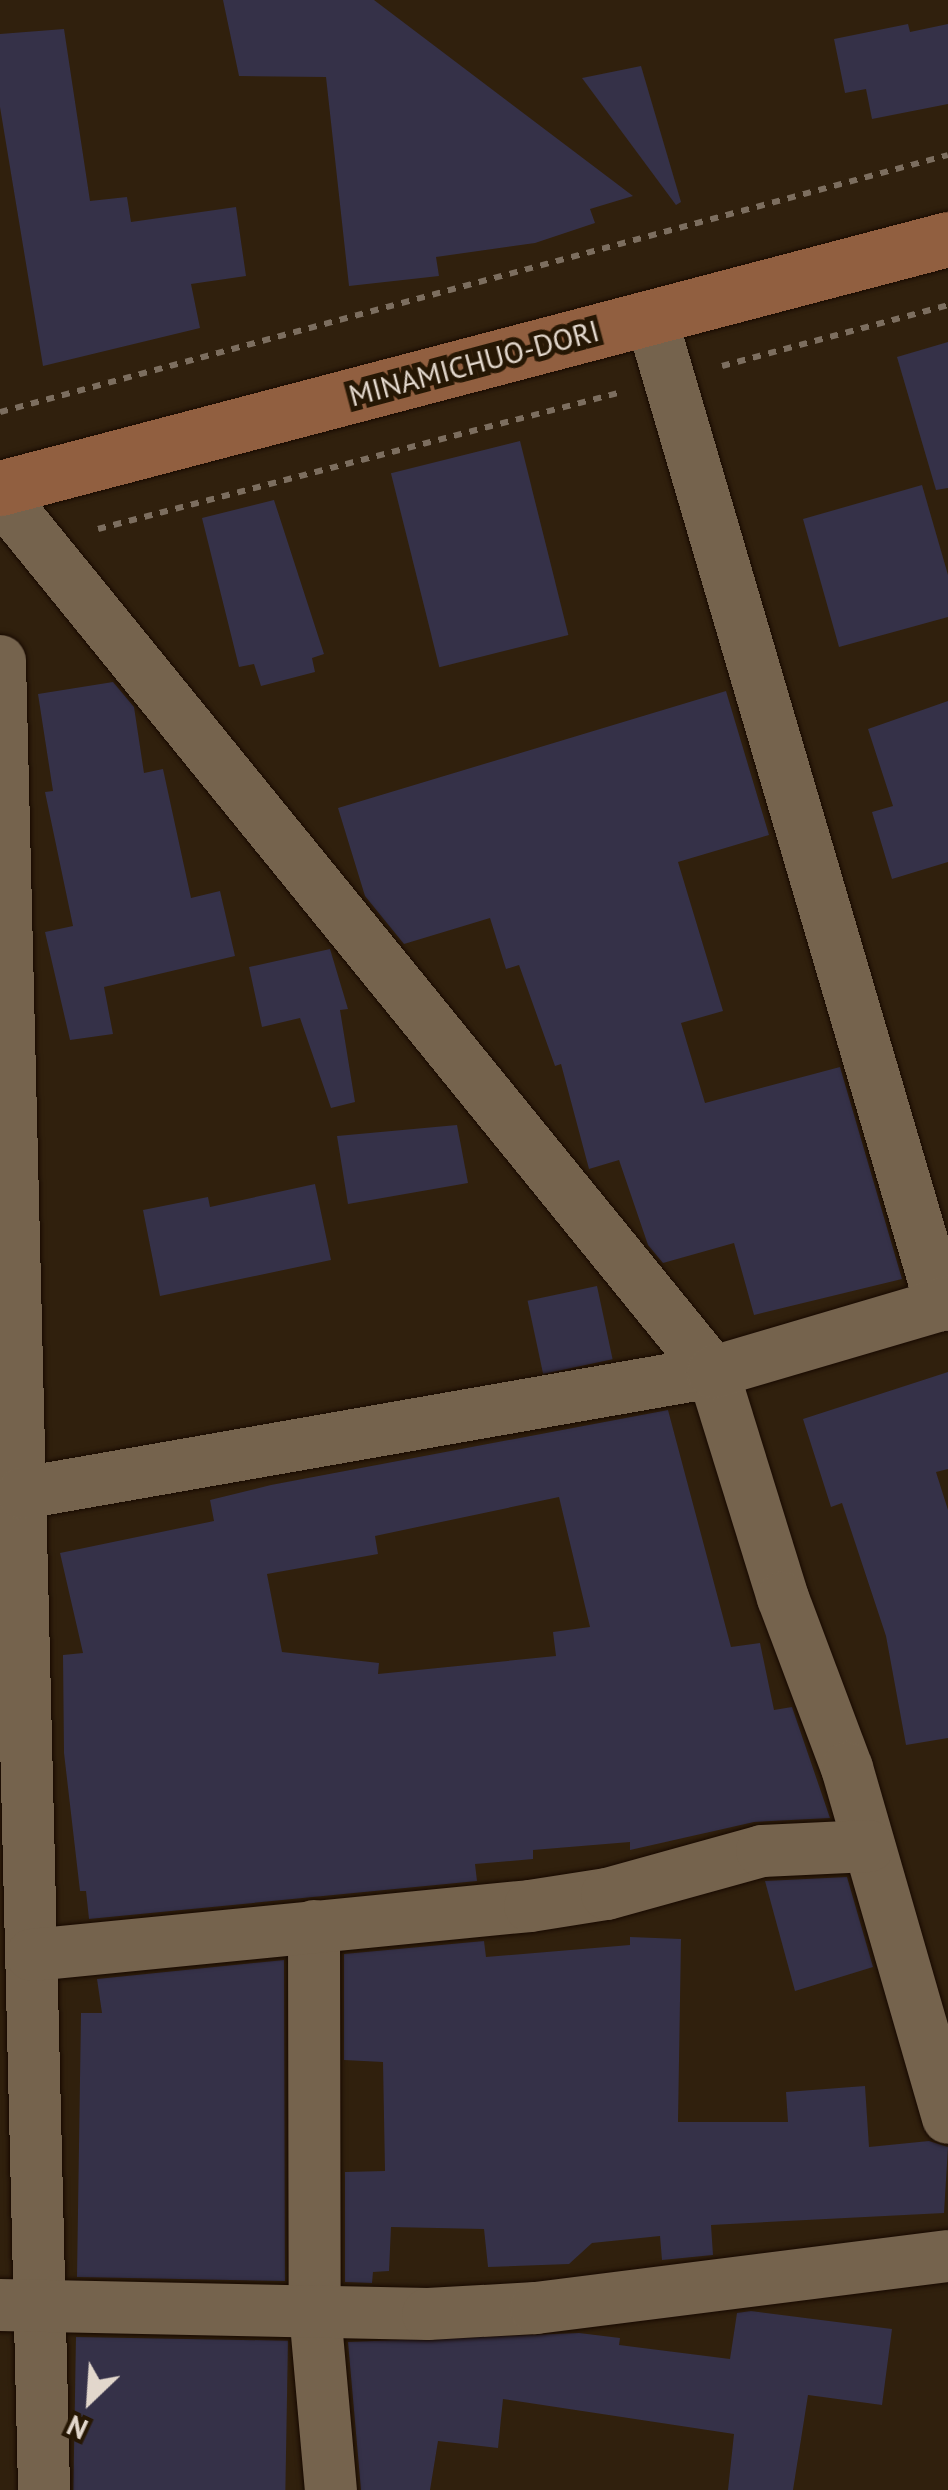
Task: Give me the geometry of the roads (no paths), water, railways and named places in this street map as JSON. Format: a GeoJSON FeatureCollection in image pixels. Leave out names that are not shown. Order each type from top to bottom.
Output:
{"type":"FeatureCollection","features":[{"type":"Feature","properties":{"kind":"street","name":"MINAMICHUO-DORI"},"geometry":{"type":"LineString","coordinates":[[0,491],[948,239]]}},
{"type":"Feature","properties":{"kind":"street"},"geometry":{"type":"LineString","coordinates":[[23,1493],[713,1372],[944,1304],[651,317]]}},
{"type":"Feature","properties":{"kind":"street"},"geometry":{"type":"LineString","coordinates":[[0,491],[713,1372],[869,1846],[948,2118]]}},
{"type":"Feature","properties":{"kind":"street"},"geometry":{"type":"LineString","coordinates":[[0,660],[9,1353],[23,1493],[32,1955],[19,2305],[44,2490]]}},
{"type":"Feature","properties":{"kind":"street"},"geometry":{"type":"LineString","coordinates":[[32,1955],[530,1906],[607,1894],[762,1851],[869,1846]]}},
{"type":"Feature","properties":{"kind":"street"},"geometry":{"type":"LineString","coordinates":[[314,1926],[316,2312],[331,2490]]}},
{"type":"Feature","properties":{"kind":"street"},"geometry":{"type":"LineString","coordinates":[[19,2305],[316,2312],[536,2308],[948,2256]]}}]}
